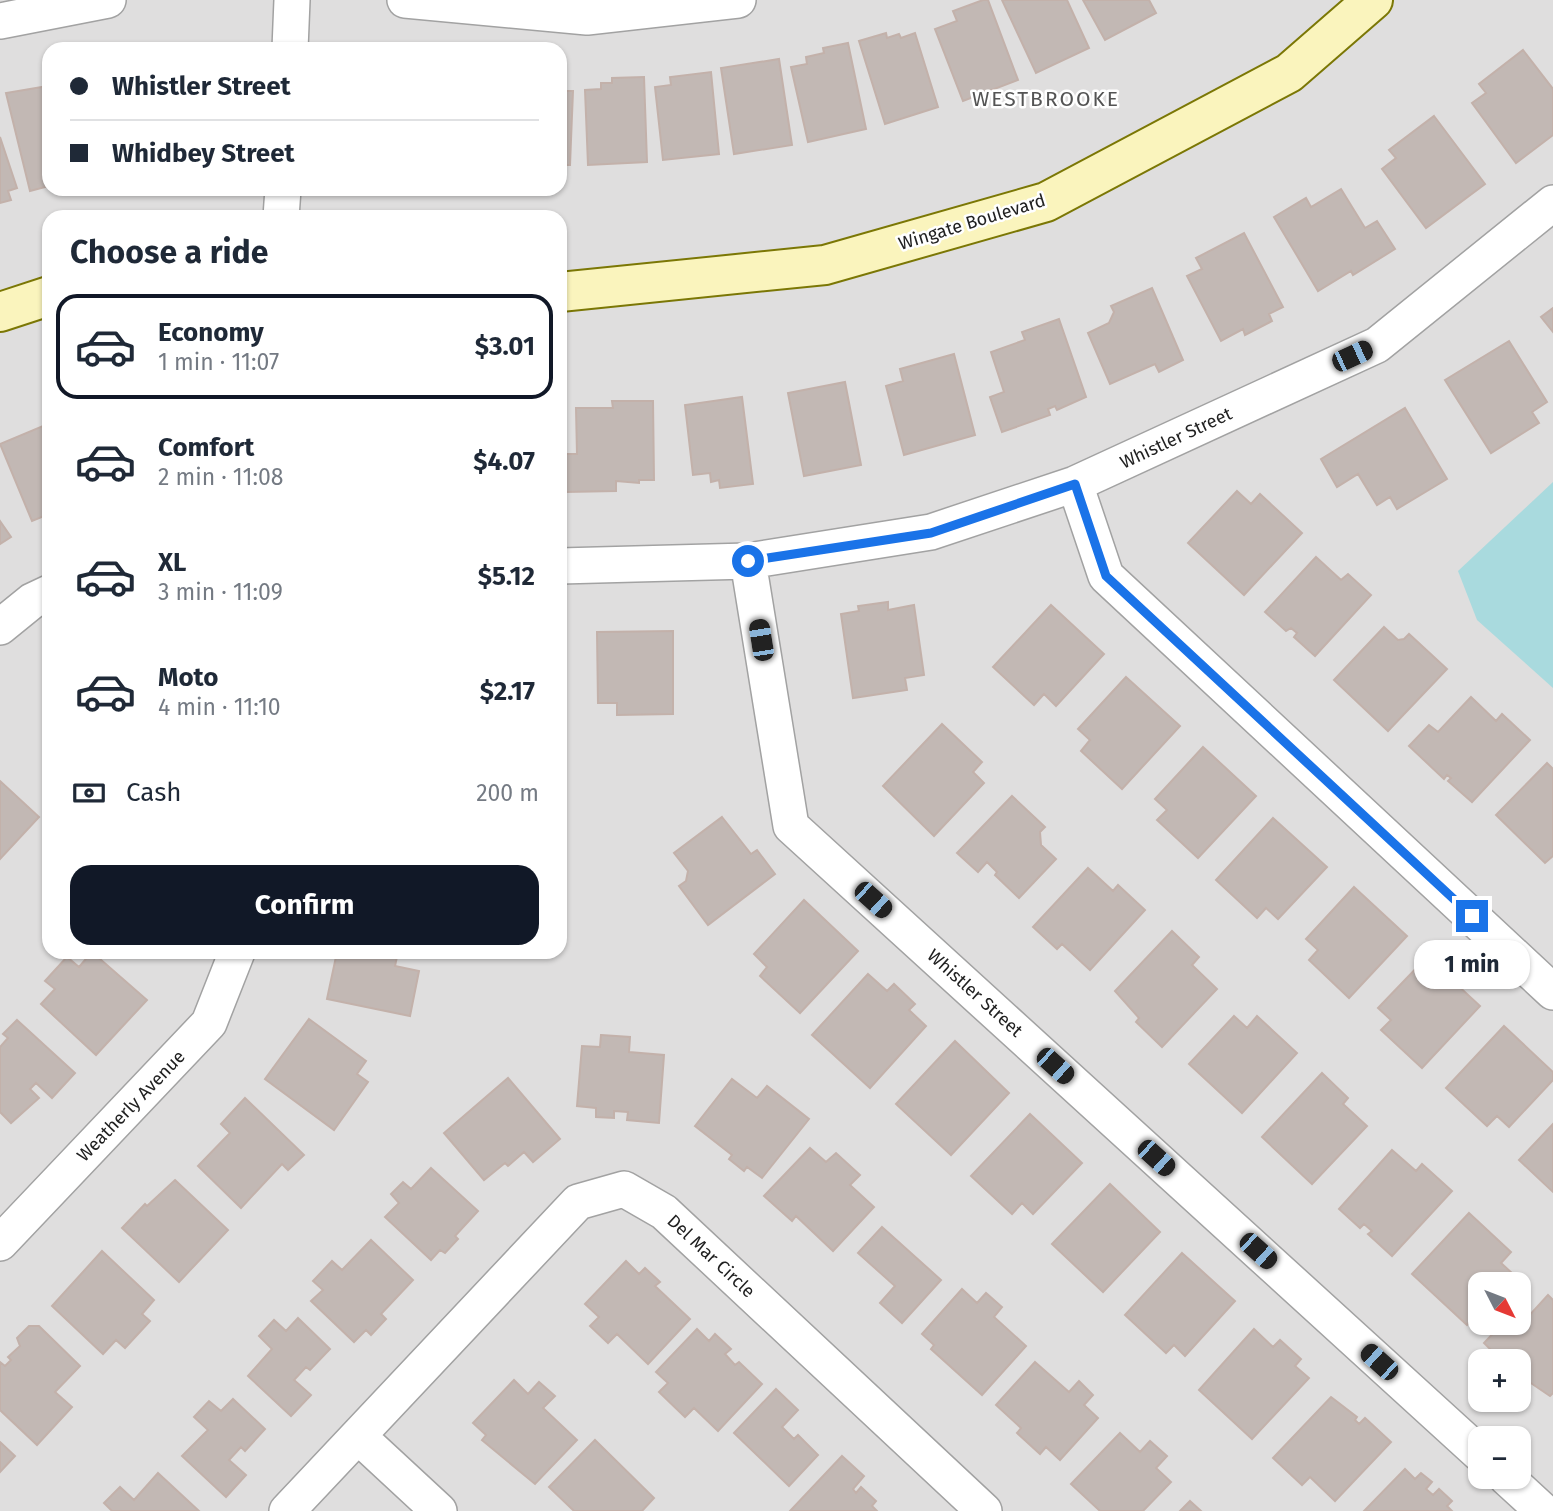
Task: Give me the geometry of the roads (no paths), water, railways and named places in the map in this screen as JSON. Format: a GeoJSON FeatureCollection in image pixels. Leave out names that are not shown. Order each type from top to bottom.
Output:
{"type":"FeatureCollection","features":[{"type":"Feature","properties":{"kind":"street"},"geometry":{"type":"LineString","coordinates":[[0,21],[108,0]]}},
{"type":"Feature","properties":{"kind":"street"},"geometry":{"type":"LineString","coordinates":[[290,42],[292,0]]}},
{"type":"Feature","properties":{"kind":"street"},"geometry":{"type":"LineString","coordinates":[[405,0],[587,17],[738,0]]}},
{"type":"Feature","properties":{"kind":"street","name":"Wingate Boulevard"},"geometry":{"type":"LineString","coordinates":[[567,291],[825,265],[1045,202],[1289,73],[1373,0]]}},
{"type":"Feature","properties":{"kind":"street","name":"Whistler Street"},"geometry":{"type":"LineString","coordinates":[[567,566],[748,561],[931,533],[1075,484],[1377,345],[1553,203]]}},
{"type":"Feature","properties":{"kind":"street"},"geometry":{"type":"LineString","coordinates":[[0,312],[42,298]]}},
{"type":"Feature","properties":{"kind":"street"},"geometry":{"type":"LineString","coordinates":[[1075,484],[1106,576],[1553,992]]}},
{"type":"Feature","properties":{"kind":"street","name":"Whistler Street"},"geometry":{"type":"LineString","coordinates":[[748,561],[791,826],[1468,1443]]}},
{"type":"Feature","properties":{"kind":"street"},"geometry":{"type":"LineString","coordinates":[[0,627],[32,601],[42,596]]}},
{"type":"Feature","properties":{"kind":"street","name":"Weatherly Avenue"},"geometry":{"type":"LineString","coordinates":[[0,1243],[209,1023],[234,959]]}},
{"type":"Feature","properties":{"kind":"street","name":"Del Mar Circle"},"geometry":{"type":"LineString","coordinates":[[287,1511],[578,1202],[624,1189],[664,1212],[984,1511]]}},
{"type":"Feature","properties":{"kind":"street"},"geometry":{"type":"LineString","coordinates":[[358,1436],[439,1511]]}},
{"type":"Feature","properties":{"kind":"street"},"geometry":{"type":"LineString","coordinates":[[1519,1489],[1543,1511]]}},
{"type":"Feature","properties":{"kind":"water"},"geometry":{"type":"Polygon","coordinates":[[[1553,482],[1553,688],[1477,620],[1458,571],[1553,482]]]}},
{"type":"Feature","properties":{"kind":"district","name":"WESTBROOKE"},"geometry":{"type":"Point","coordinates":[1046,99]}}]}
